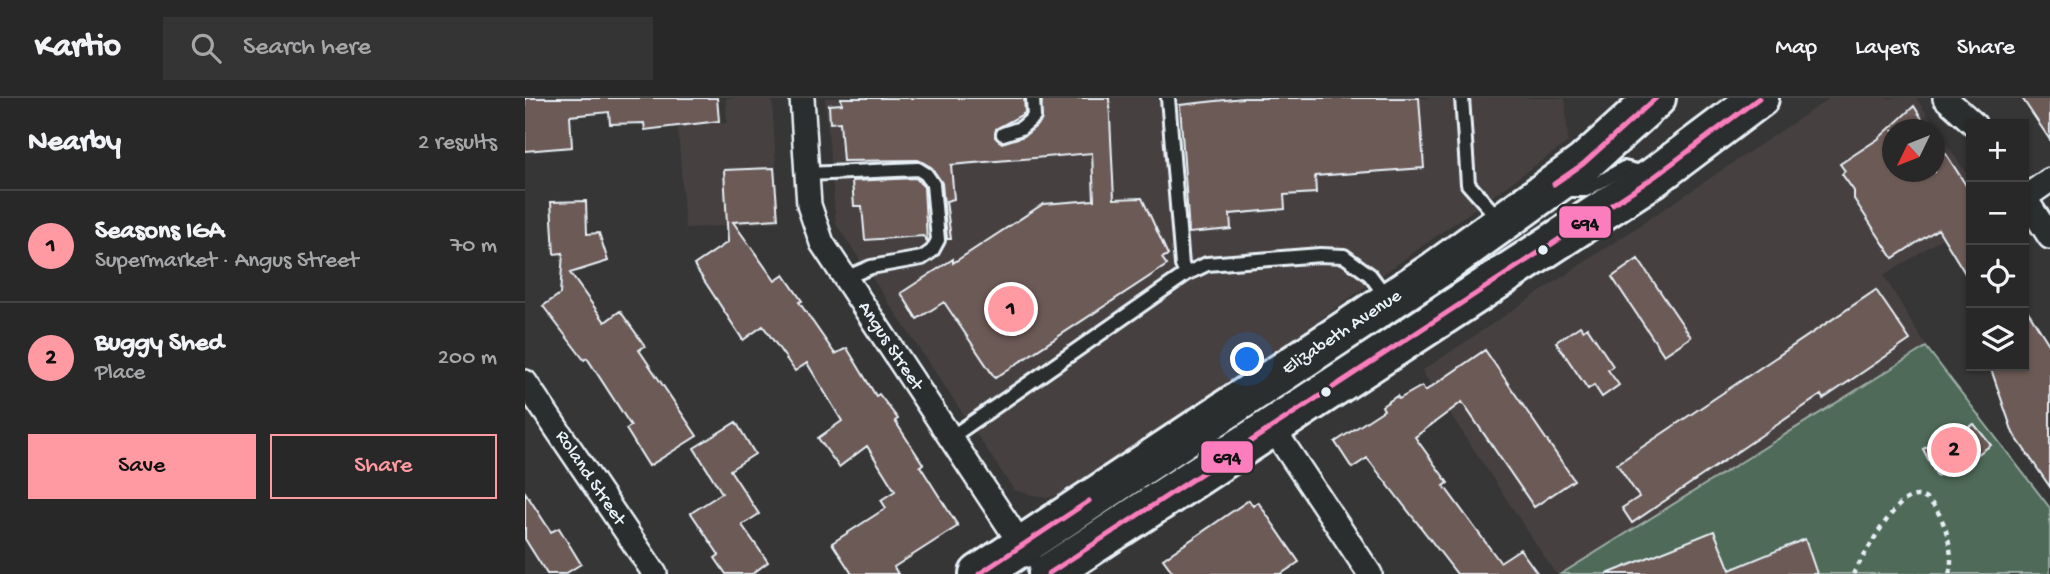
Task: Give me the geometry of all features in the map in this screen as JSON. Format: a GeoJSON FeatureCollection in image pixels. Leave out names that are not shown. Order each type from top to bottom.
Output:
{"type":"FeatureCollection","features":[{"type":"Feature","properties":{"kind":"highway","name":"Elizabeth Avenue"},"geometry":{"type":"LineString","coordinates":[[979,574],[1031,560],[1583,164],[1655,98]]}},
{"type":"Feature","properties":{"kind":"highway","name":"Elizabeth Avenue"},"geometry":{"type":"LineString","coordinates":[[1048,574],[1654,177],[1759,98]]}},
{"type":"Feature","properties":{"kind":"street","name":"Angus Street"},"geometry":{"type":"LineString","coordinates":[[802,98],[807,174],[814,224],[845,278],[1031,560]]}},
{"type":"Feature","properties":{"kind":"street"},"geometry":{"type":"LineString","coordinates":[[1945,98],[1969,114]]}},
{"type":"Feature","properties":{"kind":"street"},"geometry":{"type":"LineString","coordinates":[[2029,194],[2050,180]]}},
{"type":"Feature","properties":{"kind":"street"},"geometry":{"type":"LineString","coordinates":[[2029,205],[2050,237]]}},
{"type":"Feature","properties":{"kind":"street","name":"Roland Street"},"geometry":{"type":"LineString","coordinates":[[525,382],[655,574]]}},
{"type":"Feature","properties":{"kind":"street"},"geometry":{"type":"LineString","coordinates":[[1272,427],[1370,574]]}},
{"type":"Feature","properties":{"kind":"lane"},"geometry":{"type":"LineString","coordinates":[[1003,134],[1021,128],[1034,117],[1033,98]]}},
{"type":"Feature","properties":{"kind":"lane"},"geometry":{"type":"LineString","coordinates":[[1462,98],[1468,184],[1502,222]]}},
{"type":"Feature","properties":{"kind":"lane"},"geometry":{"type":"LineString","coordinates":[[1170,102],[1182,265],[1186,274]]}},
{"type":"Feature","properties":{"kind":"lane"},"geometry":{"type":"LineString","coordinates":[[1548,189],[1586,190],[1624,168],[1654,177]]}},
{"type":"Feature","properties":{"kind":"lane"},"geometry":{"type":"LineString","coordinates":[[807,174],[918,169],[926,174],[933,184],[938,240],[932,250],[922,258],[871,267],[845,278]]}},
{"type":"Feature","properties":{"kind":"lane"},"geometry":{"type":"LineString","coordinates":[[950,438],[1186,274],[1207,264],[1320,255],[1344,256],[1370,275],[1390,302]]}},
{"type":"Feature","properties":{"kind":"path"},"geometry":{"type":"LineString","coordinates":[[1853,574],[1892,515],[1909,497],[1917,496],[1928,501],[1943,518],[1950,541],[1952,568],[1949,574]]}},
{"type":"Feature","properties":{"kind":"shaded area"},"geometry":{"type":"Polygon","coordinates":[[[726,98],[772,98],[779,222],[685,228],[678,126],[727,123],[726,98]]]}},
{"type":"Feature","properties":{"kind":"shaded area"},"geometry":{"type":"Polygon","coordinates":[[[825,98],[1565,98],[1568,142],[1221,390],[1058,495],[1046,498],[1014,490],[836,224],[825,98]]]}},
{"type":"Feature","properties":{"kind":"shaded area"},"geometry":{"type":"Polygon","coordinates":[[[1830,98],[1916,98],[1930,119],[1882,119],[1882,182],[1945,182],[1945,142],[1966,173],[1966,222],[1884,276],[1926,346],[1561,574],[1556,574],[1422,371],[1830,98]]]}},
{"type":"Feature","properties":{"kind":"green space"},"geometry":{"type":"Polygon","coordinates":[[[1926,347],[2050,508],[2050,574],[1561,574],[1926,347]]]}},
{"type":"Feature","properties":{"kind":"building"},"geometry":{"type":"Polygon","coordinates":[[[525,98],[717,98],[719,121],[645,130],[644,123],[610,124],[609,112],[570,116],[572,147],[525,151],[525,98]]]}},
{"type":"Feature","properties":{"kind":"building"},"geometry":{"type":"Polygon","coordinates":[[[841,98],[1024,98],[1025,113],[996,129],[995,137],[1002,143],[1024,136],[1040,123],[1042,98],[1109,98],[1114,199],[1142,198],[1168,255],[1162,258],[1167,265],[995,378],[944,302],[917,319],[901,293],[953,259],[953,263],[1043,204],[1094,200],[1092,153],[951,165],[954,199],[946,201],[951,239],[947,239],[942,183],[931,167],[918,160],[843,161],[840,122],[830,123],[829,105],[842,104],[841,98]]]}},
{"type":"Feature","properties":{"kind":"building"},"geometry":{"type":"Polygon","coordinates":[[[1243,98],[1419,98],[1424,168],[1315,176],[1316,193],[1284,195],[1285,209],[1230,214],[1231,229],[1189,233],[1180,105],[1243,98]]]}},
{"type":"Feature","properties":{"kind":"building"},"geometry":{"type":"Polygon","coordinates":[[[2022,98],[2050,98],[2050,140],[2022,98]]]}},
{"type":"Feature","properties":{"kind":"building"},"geometry":{"type":"Polygon","coordinates":[[[1914,106],[1922,119],[1900,119],[1914,106]]]}},
{"type":"Feature","properties":{"kind":"building"},"geometry":{"type":"Polygon","coordinates":[[[1882,135],[1882,182],[1945,182],[1945,153],[1966,185],[1966,275],[1938,229],[1893,258],[1854,199],[1854,191],[1842,174],[1845,171],[1840,164],[1882,135]]]}},
{"type":"Feature","properties":{"kind":"building"},"geometry":{"type":"Polygon","coordinates":[[[774,168],[778,219],[733,222],[775,281],[784,275],[835,354],[847,348],[876,396],[879,394],[898,419],[895,421],[923,464],[920,466],[958,526],[894,567],[898,574],[852,574],[832,543],[886,508],[881,500],[895,491],[867,446],[839,467],[818,438],[842,421],[807,363],[795,371],[763,326],[743,340],[694,265],[728,242],[724,170],[774,168]]]}},
{"type":"Feature","properties":{"kind":"building"},"geometry":{"type":"Polygon","coordinates":[[[916,178],[924,187],[927,241],[923,236],[865,240],[862,206],[854,206],[852,181],[916,178]]]}},
{"type":"Feature","properties":{"kind":"building"},"geometry":{"type":"Polygon","coordinates":[[[586,201],[587,234],[599,233],[608,261],[570,273],[605,322],[620,311],[645,346],[639,350],[697,436],[649,466],[626,429],[631,426],[587,358],[584,360],[543,306],[560,294],[563,253],[554,254],[551,202],[586,201]]]}},
{"type":"Feature","properties":{"kind":"building"},"geometry":{"type":"Polygon","coordinates":[[[1638,259],[1691,337],[1664,355],[1612,277],[1638,259]]]}},
{"type":"Feature","properties":{"kind":"building"},"geometry":{"type":"Polygon","coordinates":[[[1876,290],[1910,340],[1823,399],[1821,395],[1632,523],[1622,508],[1639,497],[1617,464],[1876,290]]]}},
{"type":"Feature","properties":{"kind":"building"},"geometry":{"type":"Polygon","coordinates":[[[2029,313],[2050,346],[2050,487],[2013,433],[1992,371],[2029,371],[2029,313]]]}},
{"type":"Feature","properties":{"kind":"building"},"geometry":{"type":"Polygon","coordinates":[[[1580,326],[1583,330],[1587,327],[1613,366],[1608,370],[1619,385],[1602,397],[1594,385],[1588,389],[1556,342],[1580,326]]]}},
{"type":"Feature","properties":{"kind":"building"},"geometry":{"type":"Polygon","coordinates":[[[1485,350],[1574,480],[1534,507],[1462,402],[1415,437],[1448,483],[1444,486],[1500,562],[1520,549],[1538,574],[1457,574],[1367,458],[1352,468],[1335,442],[1384,410],[1382,406],[1397,396],[1399,399],[1422,386],[1425,391],[1485,350]]]}},
{"type":"Feature","properties":{"kind":"building"},"geometry":{"type":"Polygon","coordinates":[[[736,422],[755,454],[730,470],[759,514],[742,525],[768,562],[752,574],[726,574],[715,558],[719,555],[691,513],[722,493],[694,448],[736,422]]]}},
{"type":"Feature","properties":{"kind":"building"},"geometry":{"type":"Polygon","coordinates":[[[1974,424],[1991,445],[1971,459],[1937,476],[1923,449],[1974,424]]]}},
{"type":"Feature","properties":{"kind":"building"},"geometry":{"type":"Polygon","coordinates":[[[525,492],[551,532],[559,528],[581,564],[565,574],[547,574],[525,539],[525,492]]]}},
{"type":"Feature","properties":{"kind":"building"},"geometry":{"type":"Polygon","coordinates":[[[1249,500],[1253,506],[1258,502],[1299,562],[1281,574],[1174,574],[1163,559],[1249,500]]]}},
{"type":"Feature","properties":{"kind":"building"},"geometry":{"type":"Polygon","coordinates":[[[1714,531],[1730,570],[1805,539],[1817,574],[1607,574],[1714,531]]]}},
{"type":"Feature","properties":{"kind":"transit line","name":"694"},"geometry":{"type":"LineString","coordinates":[[1554,184],[1583,164],[1656,98]]}},
{"type":"Feature","properties":{"kind":"transit line","name":"694"},"geometry":{"type":"LineString","coordinates":[[1048,574],[1654,177],[1759,98]]}},
{"type":"Feature","properties":{"kind":"transit line","name":"694"},"geometry":{"type":"LineString","coordinates":[[979,574],[1089,501]]}},
{"type":"Feature","properties":{"kind":"place","name":"Seasons IGA"},"geometry":{"type":"Point","coordinates":[1011,309]}},
{"type":"Feature","properties":{"kind":"place","name":"Buggy Shed"},"geometry":{"type":"Point","coordinates":[1954,450]}}]}
